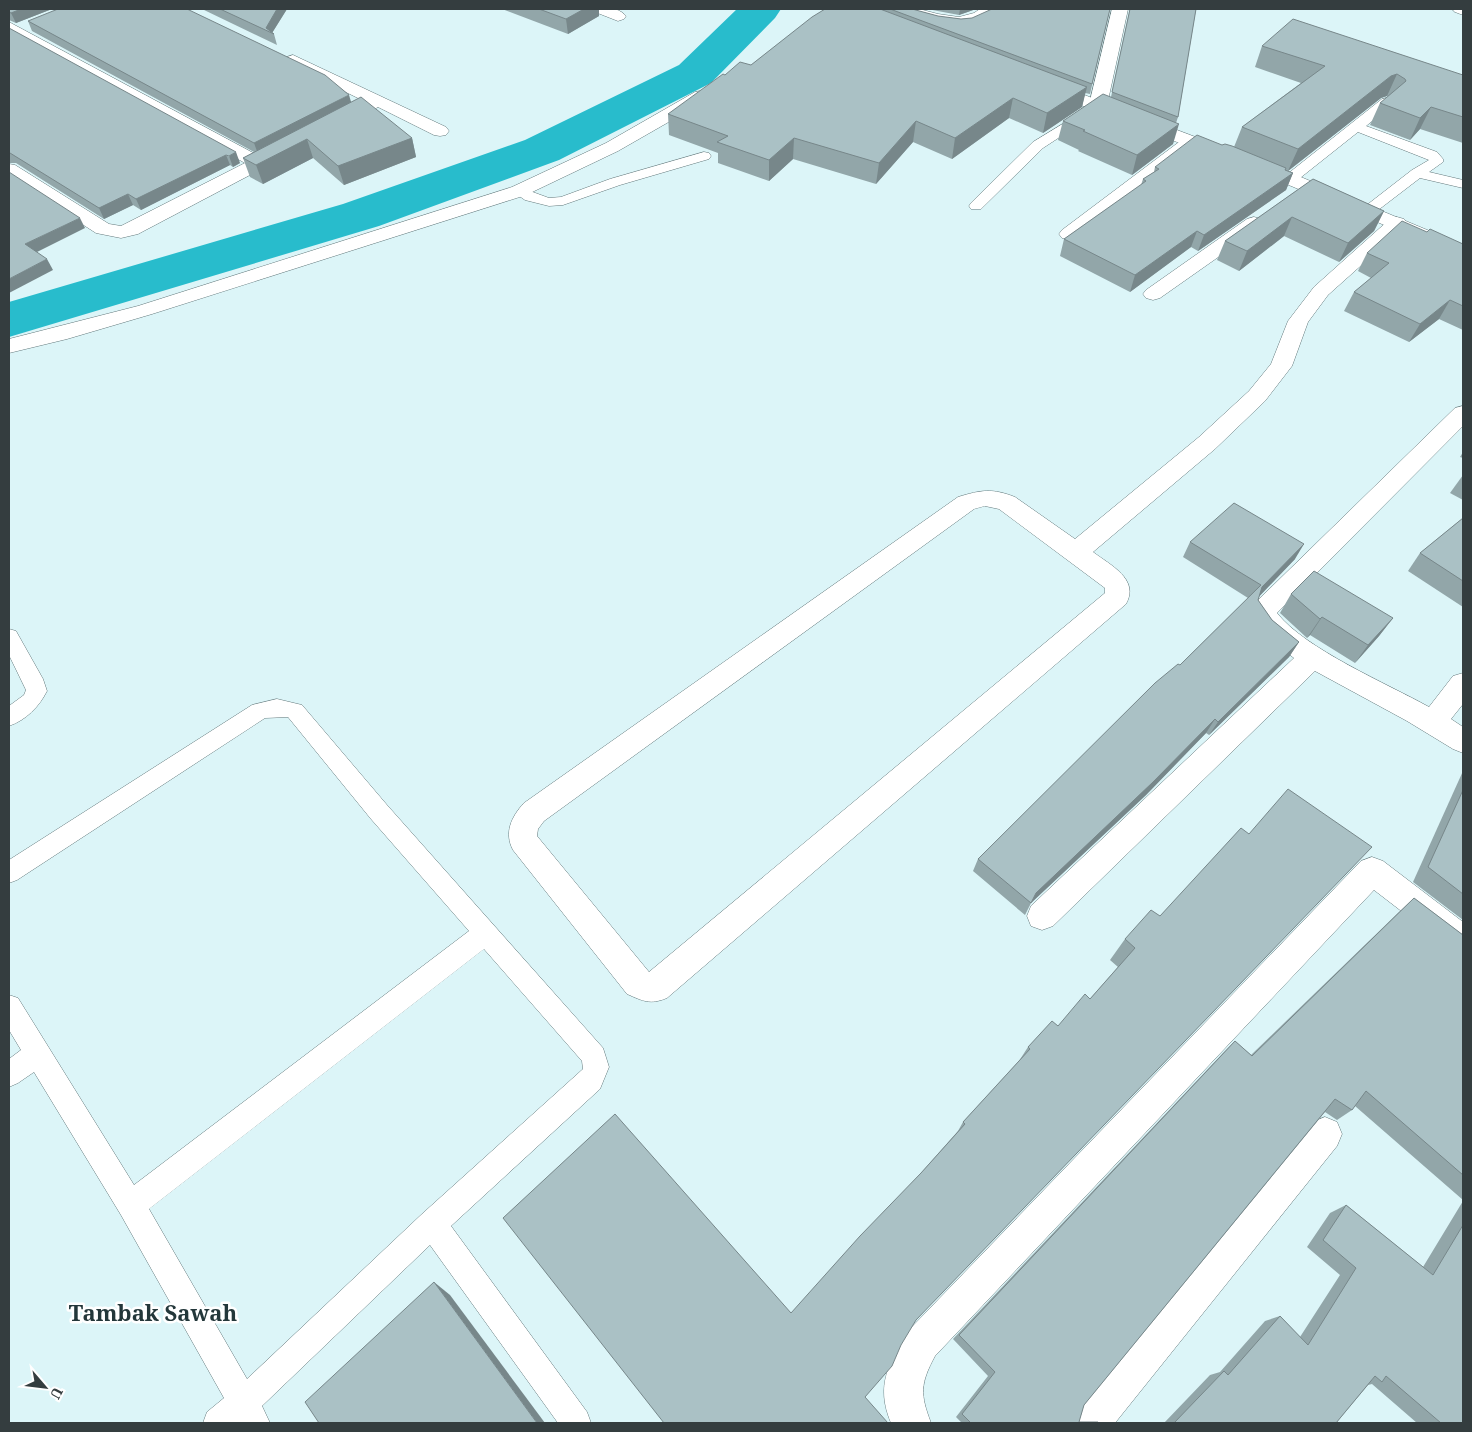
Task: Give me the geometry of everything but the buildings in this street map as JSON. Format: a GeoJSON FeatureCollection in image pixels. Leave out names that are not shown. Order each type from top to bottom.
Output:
{"type":"FeatureCollection","features":[{"type":"Feature","properties":{"kind":"street"},"geometry":{"type":"LineString","coordinates":[[600,9],[618,16]]}},
{"type":"Feature","properties":{"kind":"street"},"geometry":{"type":"LineString","coordinates":[[904,9],[948,21],[962,22],[974,20],[989,9]]}},
{"type":"Feature","properties":{"kind":"street"},"geometry":{"type":"LineString","coordinates":[[1098,105],[1120,9]]}},
{"type":"Feature","properties":{"kind":"street"},"geometry":{"type":"LineString","coordinates":[[11,30],[33,23]]}},
{"type":"Feature","properties":{"kind":"street"},"geometry":{"type":"LineString","coordinates":[[11,30],[258,163]]}},
{"type":"Feature","properties":{"kind":"street"},"geometry":{"type":"LineString","coordinates":[[281,55],[440,131]]}},
{"type":"Feature","properties":{"kind":"street"},"geometry":{"type":"LineString","coordinates":[[1035,81],[1192,140],[1296,187],[1368,211],[1463,252]]}},
{"type":"Feature","properties":{"kind":"street"},"geometry":{"type":"LineString","coordinates":[[9,346],[145,310],[519,191],[590,160],[715,88]]}},
{"type":"Feature","properties":{"kind":"street"},"geometry":{"type":"LineString","coordinates":[[326,128],[376,101]]}},
{"type":"Feature","properties":{"kind":"street"},"geometry":{"type":"LineString","coordinates":[[1068,234],[1192,140]]}},
{"type":"Feature","properties":{"kind":"street"},"geometry":{"type":"LineString","coordinates":[[9,169],[103,229],[121,232],[131,230],[292,145]]}},
{"type":"Feature","properties":{"kind":"street"},"geometry":{"type":"LineString","coordinates":[[1153,294],[1266,214]]}},
{"type":"Feature","properties":{"kind":"street"},"geometry":{"type":"LineString","coordinates":[[1076,552],[1207,444],[1257,396],[1281,366],[1298,321],[1321,291],[1398,223]]}},
{"type":"Feature","properties":{"kind":"street"},"geometry":{"type":"LineString","coordinates":[[1463,413],[1264,610],[1265,618],[1274,628],[1313,656],[1463,740]]}},
{"type":"Feature","properties":{"kind":"street"},"geometry":{"type":"LineString","coordinates":[[985,498],[1007,503],[1076,552],[1116,583],[1118,593],[1114,602],[656,987],[647,987],[638,983],[523,840],[524,826],[534,812],[966,503],[985,498]]}},
{"type":"Feature","properties":{"kind":"street"},"geometry":{"type":"LineString","coordinates":[[1042,916],[1313,656]]}},
{"type":"Feature","properties":{"kind":"street"},"geometry":{"type":"LineString","coordinates":[[1433,722],[1463,684]]}},
{"type":"Feature","properties":{"kind":"street"},"geometry":{"type":"LineString","coordinates":[[911,1423],[904,1401],[902,1383],[905,1373],[922,1343],[1372,871],[1463,940]]}},
{"type":"Feature","properties":{"kind":"street"},"geometry":{"type":"LineString","coordinates":[[1090,1423],[1325,1134]]}},
{"type":"Feature","properties":{"kind":"lane"},"geometry":{"type":"LineString","coordinates":[[1296,187],[1357,127],[1387,102]]}},
{"type":"Feature","properties":{"kind":"lane"},"geometry":{"type":"LineString","coordinates":[[976,206],[1038,144],[1098,105]]}},
{"type":"Feature","properties":{"kind":"lane"},"geometry":{"type":"LineString","coordinates":[[1357,127],[1432,155],[1436,159],[1436,162],[1417,173],[1368,211]]}},
{"type":"Feature","properties":{"kind":"lane"},"geometry":{"type":"LineString","coordinates":[[519,191],[549,202],[563,201],[615,182],[704,156]]}},
{"type":"Feature","properties":{"kind":"lane"},"geometry":{"type":"LineString","coordinates":[[1417,173],[1463,184]]}},
{"type":"Feature","properties":{"kind":"lane"},"geometry":{"type":"LineString","coordinates":[[9,637],[36,685],[37,691],[31,701],[9,717]]}},
{"type":"Feature","properties":{"kind":"lane"},"geometry":{"type":"LineString","coordinates":[[9,873],[259,711],[270,707],[283,707],[295,711],[380,812],[592,1053],[597,1064],[591,1080],[432,1224],[249,1413],[218,1423]]}},
{"type":"Feature","properties":{"kind":"lane"},"geometry":{"type":"LineString","coordinates":[[131,1206],[486,933]]}},
{"type":"Feature","properties":{"kind":"lane"},"geometry":{"type":"LineString","coordinates":[[9,1007],[131,1206],[249,1413]]}},
{"type":"Feature","properties":{"kind":"lane"},"geometry":{"type":"LineString","coordinates":[[9,1074],[38,1054]]}},
{"type":"Feature","properties":{"kind":"lane"},"geometry":{"type":"LineString","coordinates":[[432,1224],[576,1423]]}},
{"type":"Feature","properties":{"kind":"waterway"},"geometry":{"type":"LineString","coordinates":[[9,320],[361,215],[542,150],[695,74],[760,9]]}},
{"type":"Feature","properties":{"kind":"district","name":"Tambak Sawah"},"geometry":{"type":"Point","coordinates":[153,1312]}}]}
